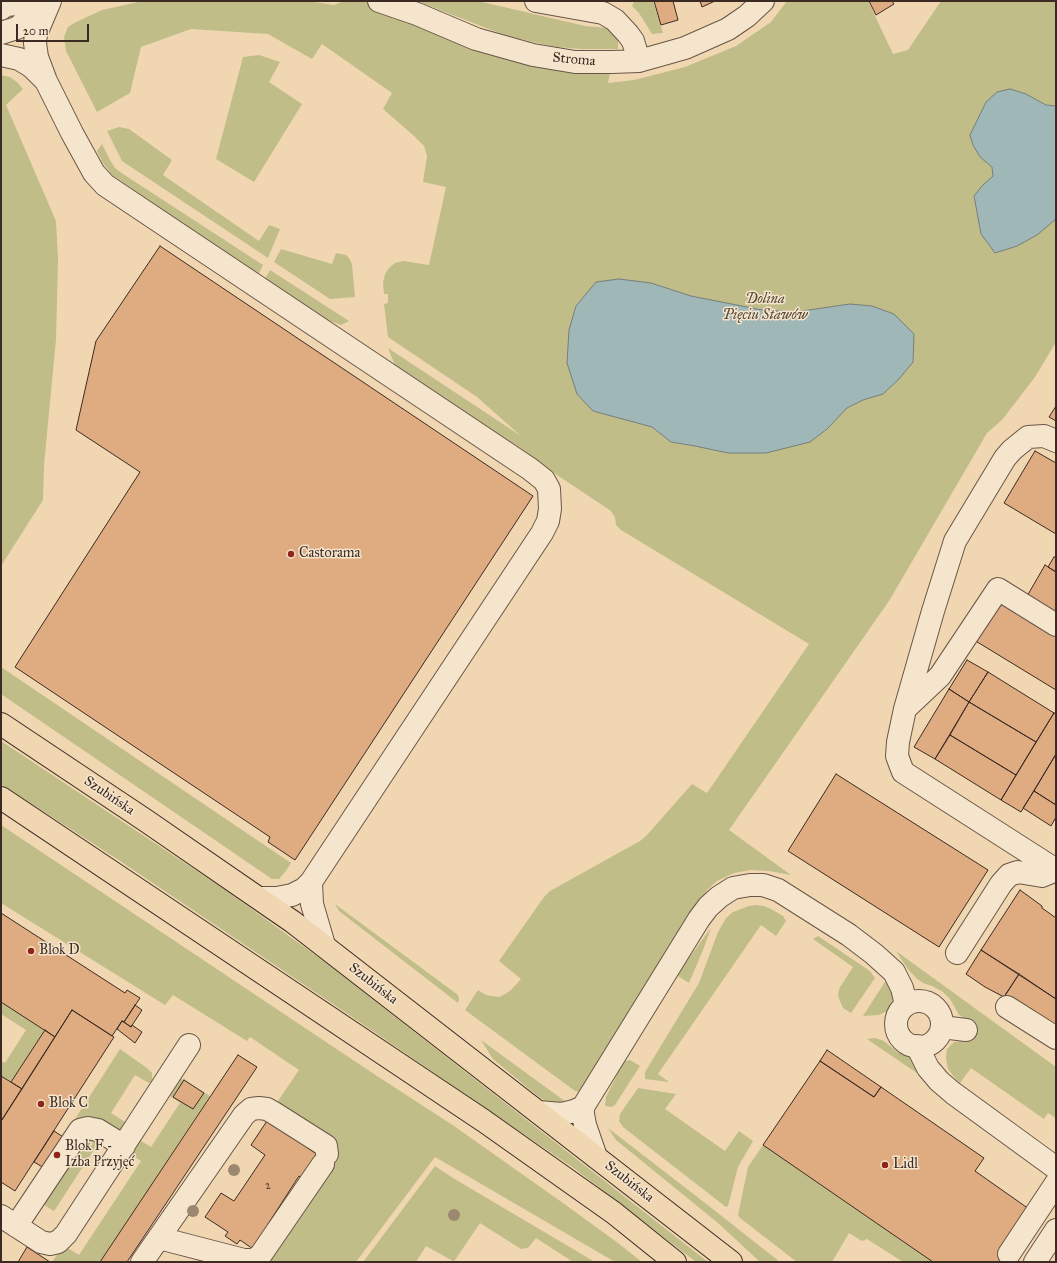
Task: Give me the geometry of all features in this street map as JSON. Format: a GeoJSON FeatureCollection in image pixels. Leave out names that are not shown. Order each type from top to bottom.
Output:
{"type":"FeatureCollection","features":[{"type":"Feature","properties":{"kind":"main road","name":"Szubińska"},"geometry":{"type":"LineString","coordinates":[[1,724],[260,898],[293,922],[731,1262]]}},
{"type":"Feature","properties":{"kind":"main road"},"geometry":{"type":"LineString","coordinates":[[1,798],[484,1121],[614,1213],[676,1262]]}},
{"type":"Feature","properties":{"kind":"street"},"geometry":{"type":"LineString","coordinates":[[1,9],[6,5],[50,1]]}},
{"type":"Feature","properties":{"kind":"street"},"geometry":{"type":"LineString","coordinates":[[1,33],[16,28],[50,1]]}},
{"type":"Feature","properties":{"kind":"street"},"geometry":{"type":"LineString","coordinates":[[50,1],[36,34],[35,43],[37,57],[46,81],[94,173],[104,185],[530,468],[544,480],[549,489],[550,509],[548,521],[542,533],[311,882],[304,889],[292,895],[277,898],[260,898]]}},
{"type":"Feature","properties":{"kind":"street","name":"Stroma"},"geometry":{"type":"LineString","coordinates":[[379,1],[417,14],[476,39],[533,55],[575,62],[639,61],[685,48],[728,29],[747,16],[763,1]]}},
{"type":"Feature","properties":{"kind":"street"},"geometry":{"type":"LineString","coordinates":[[536,1],[602,13],[615,20],[633,41],[639,61]]}},
{"type":"Feature","properties":{"kind":"street"},"geometry":{"type":"LineString","coordinates":[[1,54],[19,59],[29,65],[46,81]]}},
{"type":"Feature","properties":{"kind":"street"},"geometry":{"type":"LineString","coordinates":[[1056,441],[1044,436],[1028,436],[1012,450],[1005,458],[955,541],[932,611],[905,709],[898,742],[897,756],[903,772],[1056,870]]}},
{"type":"Feature","properties":{"kind":"street"},"geometry":{"type":"LineString","coordinates":[[905,709],[940,676],[998,589],[1056,625]]}},
{"type":"Feature","properties":{"kind":"street"},"geometry":{"type":"LineString","coordinates":[[957,952],[1001,884],[1009,875],[1018,872],[1042,876],[1056,870]]}},
{"type":"Feature","properties":{"kind":"street"},"geometry":{"type":"LineString","coordinates":[[311,882],[312,904],[324,946]]}},
{"type":"Feature","properties":{"kind":"street"},"geometry":{"type":"LineString","coordinates":[[596,1157],[585,1125],[583,1107],[699,920],[708,907],[719,897],[733,888],[750,885],[763,885],[778,890],[849,935],[874,954],[894,972],[902,988],[906,1004]]}},
{"type":"Feature","properties":{"kind":"street"},"geometry":{"type":"LineString","coordinates":[[953,1093],[946,1082],[938,1052],[939,1032],[942,1019],[939,1012],[934,1006],[927,1002],[913,1001],[906,1004],[897,1016],[897,1031],[901,1038],[906,1043],[917,1046],[928,1045],[939,1032],[966,1030]]}},
{"type":"Feature","properties":{"kind":"street"},"geometry":{"type":"LineString","coordinates":[[1007,1007],[1056,1038]]}},
{"type":"Feature","properties":{"kind":"street"},"geometry":{"type":"LineString","coordinates":[[124,1146],[98,1130],[88,1128],[80,1130],[9,1221],[41,1242],[50,1244],[58,1242],[66,1234],[124,1146],[189,1045]]}},
{"type":"Feature","properties":{"kind":"street"},"geometry":{"type":"LineString","coordinates":[[917,1046],[939,1081],[953,1093],[1056,1168]]}},
{"type":"Feature","properties":{"kind":"street"},"geometry":{"type":"LineString","coordinates":[[538,1112],[562,1114],[583,1107]]}},
{"type":"Feature","properties":{"kind":"street"},"geometry":{"type":"LineString","coordinates":[[142,1262],[244,1115],[251,1109],[267,1109],[326,1146],[325,1159],[260,1256],[253,1260],[244,1260],[159,1238]]}},
{"type":"Feature","properties":{"kind":"street"},"geometry":{"type":"LineString","coordinates":[[1009,1254],[1056,1183]]}},
{"type":"Feature","properties":{"kind":"street"},"geometry":{"type":"LineString","coordinates":[[1035,1262],[1056,1230]]}},
{"type":"Feature","properties":{"kind":"green space","name":"Dolina Pięciu Stawów"},"geometry":{"type":"Polygon","coordinates":[[[143,1],[308,1],[334,5],[344,1],[379,1],[476,39],[612,62],[608,83],[634,80],[685,67],[736,46],[771,22],[787,1],[868,1],[893,54],[908,50],[941,1],[1056,1],[1056,342],[1035,377],[1002,420],[987,433],[889,601],[729,830],[791,875],[769,871],[751,870],[734,873],[717,881],[708,889],[682,926],[581,1092],[575,1091],[465,1010],[478,990],[486,995],[499,997],[511,990],[521,979],[499,961],[544,897],[550,891],[640,841],[692,784],[707,793],[809,644],[621,530],[616,525],[615,517],[611,511],[524,453],[525,451],[396,368],[388,348],[521,436],[477,397],[388,337],[384,304],[388,303],[388,294],[384,294],[383,282],[385,274],[395,263],[403,261],[429,265],[446,187],[423,182],[427,156],[424,146],[383,109],[392,93],[322,44],[312,59],[268,34],[191,29],[141,47],[130,93],[97,112],[66,51],[64,37],[68,27],[102,10],[143,1]]]}},
{"type":"Feature","properties":{"kind":"green space"},"geometry":{"type":"Polygon","coordinates":[[[417,1],[478,1],[585,26],[609,28],[618,35],[618,49],[581,49],[557,47],[533,42],[504,35],[417,1]]]}},
{"type":"Feature","properties":{"kind":"green space"},"geometry":{"type":"Polygon","coordinates":[[[634,1],[653,1],[663,33],[652,34],[639,13],[632,6],[634,1]]]}},
{"type":"Feature","properties":{"kind":"green space"},"geometry":{"type":"Polygon","coordinates":[[[259,55],[280,62],[269,82],[302,104],[254,182],[216,159],[243,57],[259,55]]]}},
{"type":"Feature","properties":{"kind":"green space"},"geometry":{"type":"Polygon","coordinates":[[[1,75],[10,77],[23,89],[6,105],[56,221],[58,260],[56,340],[44,465],[43,500],[1,566],[1,75]]]}},
{"type":"Feature","properties":{"kind":"green space"},"geometry":{"type":"Polygon","coordinates":[[[119,127],[129,129],[172,160],[163,175],[259,241],[269,225],[280,229],[268,258],[122,161],[107,131],[119,127]]]}},
{"type":"Feature","properties":{"kind":"green space"},"geometry":{"type":"Polygon","coordinates":[[[102,144],[115,168],[120,172],[263,265],[258,275],[111,174],[97,151],[102,144]]]}},
{"type":"Feature","properties":{"kind":"green space"},"geometry":{"type":"Polygon","coordinates":[[[281,249],[332,264],[336,253],[346,255],[352,264],[355,297],[330,299],[274,262],[281,249]]]}},
{"type":"Feature","properties":{"kind":"green space"},"geometry":{"type":"Polygon","coordinates":[[[270,270],[349,321],[341,325],[328,320],[265,279],[270,270]]]}},
{"type":"Feature","properties":{"kind":"green space"},"geometry":{"type":"Polygon","coordinates":[[[1,667],[291,863],[285,872],[279,879],[272,879],[1,694],[1,667]]]}},
{"type":"Feature","properties":{"kind":"green space"},"geometry":{"type":"Polygon","coordinates":[[[1,741],[224,889],[329,965],[708,1262],[696,1262],[575,1169],[120,861],[1,784],[1,741]]]}},
{"type":"Feature","properties":{"kind":"green space"},"geometry":{"type":"Polygon","coordinates":[[[1,825],[454,1126],[563,1203],[642,1262],[615,1262],[435,1157],[356,1262],[261,1262],[329,1162],[276,1104],[299,1070],[250,1037],[247,1041],[173,995],[165,1005],[1,903],[1,825]]]}},
{"type":"Feature","properties":{"kind":"green space"},"geometry":{"type":"Polygon","coordinates":[[[335,904],[458,995],[458,1003],[339,911],[335,904]]]}},
{"type":"Feature","properties":{"kind":"green space"},"geometry":{"type":"Polygon","coordinates":[[[756,905],[771,909],[783,916],[786,921],[776,936],[761,925],[658,1074],[669,1082],[645,1079],[645,1072],[699,983],[718,932],[726,918],[733,912],[756,905]]]}},
{"type":"Feature","properties":{"kind":"green space"},"geometry":{"type":"Polygon","coordinates":[[[711,928],[689,983],[678,976],[678,973],[711,928]]]}},
{"type":"Feature","properties":{"kind":"green space"},"geometry":{"type":"Polygon","coordinates":[[[818,936],[870,971],[875,978],[851,1013],[843,1008],[838,994],[840,987],[853,967],[813,939],[818,936]]]}},
{"type":"Feature","properties":{"kind":"green space"},"geometry":{"type":"Polygon","coordinates":[[[896,951],[1056,1067],[1056,1118],[1048,1113],[1044,1119],[971,1068],[960,1083],[955,1078],[948,1069],[946,1058],[947,1049],[954,1042],[966,1041],[972,1020],[959,1015],[950,999],[943,992],[923,983],[916,978],[907,968],[896,951]]]}},
{"type":"Feature","properties":{"kind":"green space"},"geometry":{"type":"Polygon","coordinates":[[[888,977],[895,990],[891,1006],[887,1011],[879,1015],[863,1016],[888,977]]]}},
{"type":"Feature","properties":{"kind":"green space"},"geometry":{"type":"Polygon","coordinates":[[[1,1002],[45,1030],[11,1082],[1,1076],[1,1061],[5,1063],[26,1030],[1,1014],[1,1002]]]}},
{"type":"Feature","properties":{"kind":"green space"},"geometry":{"type":"Polygon","coordinates":[[[875,1038],[884,1041],[897,1052],[914,1058],[927,1080],[867,1039],[875,1038]]]}},
{"type":"Feature","properties":{"kind":"green space"},"geometry":{"type":"Polygon","coordinates":[[[481,1040],[566,1102],[550,1103],[540,1098],[493,1059],[481,1040]]]}},
{"type":"Feature","properties":{"kind":"green space"},"geometry":{"type":"Polygon","coordinates":[[[120,1049],[152,1073],[152,1080],[150,1083],[135,1075],[111,1113],[125,1122],[119,1131],[94,1118],[75,1119],[120,1049]]]}},
{"type":"Feature","properties":{"kind":"green space"},"geometry":{"type":"Polygon","coordinates":[[[630,1060],[640,1066],[615,1105],[612,1107],[605,1106],[606,1097],[622,1065],[625,1061],[630,1060]]]}},
{"type":"Feature","properties":{"kind":"green space"},"geometry":{"type":"Polygon","coordinates":[[[180,1078],[210,1096],[100,1262],[52,1262],[58,1253],[66,1247],[79,1255],[141,1161],[126,1151],[135,1137],[151,1147],[180,1103],[167,1094],[180,1078]]]}},
{"type":"Feature","properties":{"kind":"green space"},"geometry":{"type":"Polygon","coordinates":[[[638,1088],[676,1094],[665,1109],[725,1151],[739,1131],[753,1141],[738,1167],[728,1206],[726,1207],[623,1127],[619,1121],[620,1114],[638,1088]]]}},
{"type":"Feature","properties":{"kind":"green space"},"geometry":{"type":"Polygon","coordinates":[[[608,1128],[780,1262],[760,1262],[718,1223],[616,1140],[608,1128]]]}},
{"type":"Feature","properties":{"kind":"green space"},"geometry":{"type":"Polygon","coordinates":[[[89,1139],[99,1142],[54,1211],[41,1203],[61,1178],[80,1148],[83,1140],[89,1139]]]}},
{"type":"Feature","properties":{"kind":"green space"},"geometry":{"type":"Polygon","coordinates":[[[763,1145],[933,1262],[903,1262],[867,1239],[862,1241],[849,1233],[832,1262],[797,1262],[738,1215],[748,1167],[763,1145]]]}},
{"type":"Feature","properties":{"kind":"green space"},"geometry":{"type":"Polygon","coordinates":[[[435,1166],[595,1262],[573,1262],[536,1238],[528,1248],[521,1249],[480,1223],[453,1261],[426,1246],[416,1262],[363,1262],[435,1166]]]}},
{"type":"Feature","properties":{"kind":"water"},"geometry":{"type":"Polygon","coordinates":[[[1010,89],[1026,94],[1046,105],[1056,106],[1056,219],[1037,235],[1017,246],[995,253],[981,234],[974,196],[993,176],[992,167],[980,157],[973,145],[970,135],[986,102],[997,92],[1010,89]]]}},
{"type":"Feature","properties":{"kind":"water"},"geometry":{"type":"Polygon","coordinates":[[[619,279],[651,283],[691,296],[762,310],[795,312],[850,304],[872,306],[894,314],[914,334],[913,362],[899,379],[883,394],[863,400],[847,408],[827,429],[810,442],[766,453],[728,453],[671,442],[652,427],[593,411],[577,394],[567,363],[569,330],[576,306],[596,282],[619,279]]]}},
{"type":"Feature","properties":{"kind":"building"},"geometry":{"type":"Polygon","coordinates":[[[654,1],[673,1],[678,20],[661,25],[654,1]]]}},
{"type":"Feature","properties":{"kind":"building"},"geometry":{"type":"Polygon","coordinates":[[[700,1],[715,1],[702,7],[700,1]]]}},
{"type":"Feature","properties":{"kind":"building"},"geometry":{"type":"Polygon","coordinates":[[[869,1],[892,1],[894,4],[876,15],[869,1]]]}},
{"type":"Feature","properties":{"kind":"building","name":"Castorama"},"geometry":{"type":"Polygon","coordinates":[[[160,246],[533,496],[295,860],[268,842],[270,837],[15,667],[140,472],[76,430],[96,341],[160,246]]]}},
{"type":"Feature","properties":{"kind":"building"},"geometry":{"type":"Polygon","coordinates":[[[1056,406],[1056,421],[1049,417],[1056,406]]]}},
{"type":"Feature","properties":{"kind":"building"},"geometry":{"type":"Polygon","coordinates":[[[1035,451],[1056,463],[1056,534],[1004,503],[1035,451]]]}},
{"type":"Feature","properties":{"kind":"building"},"geometry":{"type":"Polygon","coordinates":[[[1054,557],[1056,558],[1056,572],[1048,567],[1054,557]]]}},
{"type":"Feature","properties":{"kind":"building"},"geometry":{"type":"Polygon","coordinates":[[[1045,565],[1056,572],[1056,616],[1026,598],[1045,565]]]}},
{"type":"Feature","properties":{"kind":"building"},"geometry":{"type":"Polygon","coordinates":[[[998,601],[1056,636],[1056,690],[974,640],[998,601]]]}},
{"type":"Feature","properties":{"kind":"building"},"geometry":{"type":"Polygon","coordinates":[[[967,660],[988,672],[969,702],[949,689],[967,660]]]}},
{"type":"Feature","properties":{"kind":"building"},"geometry":{"type":"Polygon","coordinates":[[[988,672],[1054,713],[1036,742],[969,702],[988,672]]]}},
{"type":"Feature","properties":{"kind":"building"},"geometry":{"type":"Polygon","coordinates":[[[949,689],[969,702],[935,759],[914,747],[949,689]]]}},
{"type":"Feature","properties":{"kind":"building"},"geometry":{"type":"Polygon","coordinates":[[[969,702],[1036,742],[1016,775],[950,735],[969,702]]]}},
{"type":"Feature","properties":{"kind":"building"},"geometry":{"type":"Polygon","coordinates":[[[1054,713],[1056,714],[1056,754],[1021,812],[1001,800],[1054,713]]]}},
{"type":"Feature","properties":{"kind":"building"},"geometry":{"type":"Polygon","coordinates":[[[950,735],[1016,775],[1001,800],[935,759],[950,735]]]}},
{"type":"Feature","properties":{"kind":"building"},"geometry":{"type":"Polygon","coordinates":[[[1056,754],[1056,805],[1034,791],[1056,754]]]}},
{"type":"Feature","properties":{"kind":"building"},"geometry":{"type":"Polygon","coordinates":[[[836,774],[988,870],[939,947],[788,851],[836,774]]]}},
{"type":"Feature","properties":{"kind":"building"},"geometry":{"type":"Polygon","coordinates":[[[1034,791],[1056,805],[1056,817],[1051,826],[1023,808],[1034,791]]]}},
{"type":"Feature","properties":{"kind":"building"},"geometry":{"type":"Polygon","coordinates":[[[1020,890],[1056,918],[1056,999],[981,950],[1020,890]]]}},
{"type":"Feature","properties":{"kind":"building","name":"Blok D"},"geometry":{"type":"Polygon","coordinates":[[[1,913],[125,993],[127,990],[140,998],[124,1022],[122,1021],[112,1036],[72,1010],[55,1037],[1,1002],[1,913]]]}},
{"type":"Feature","properties":{"kind":"building"},"geometry":{"type":"Polygon","coordinates":[[[981,950],[1019,974],[1004,997],[985,987],[966,974],[981,950]]]}},
{"type":"Feature","properties":{"kind":"building"},"geometry":{"type":"Polygon","coordinates":[[[1019,974],[1056,999],[1056,1031],[1004,997],[1019,974]]]}},
{"type":"Feature","properties":{"kind":"building"},"geometry":{"type":"Polygon","coordinates":[[[135,1005],[142,1010],[131,1027],[124,1022],[135,1005]]]}},
{"type":"Feature","properties":{"kind":"building","name":"Blok C"},"geometry":{"type":"Polygon","coordinates":[[[72,1010],[114,1037],[15,1191],[1,1182],[1,1121],[72,1010]]]}},
{"type":"Feature","properties":{"kind":"building"},"geometry":{"type":"Polygon","coordinates":[[[122,1021],[131,1027],[132,1025],[142,1032],[135,1043],[117,1029],[122,1021]]]}},
{"type":"Feature","properties":{"kind":"building"},"geometry":{"type":"Polygon","coordinates":[[[45,1030],[55,1037],[22,1089],[11,1082],[45,1030]]]}},
{"type":"Feature","properties":{"kind":"building"},"geometry":{"type":"Polygon","coordinates":[[[827,1050],[881,1087],[874,1097],[820,1061],[827,1050]]]}},
{"type":"Feature","properties":{"kind":"building"},"geometry":{"type":"Polygon","coordinates":[[[238,1055],[257,1067],[127,1262],[100,1262],[238,1055]]]}},
{"type":"Feature","properties":{"kind":"building","name":"Lidl"},"geometry":{"type":"Polygon","coordinates":[[[820,1061],[874,1097],[881,1087],[984,1158],[975,1171],[1029,1209],[1012,1262],[933,1262],[763,1145],[820,1061]]]}},
{"type":"Feature","properties":{"kind":"building"},"geometry":{"type":"Polygon","coordinates":[[[1,1076],[22,1089],[2,1120],[1,1119],[1,1076]]]}},
{"type":"Feature","properties":{"kind":"building"},"geometry":{"type":"Polygon","coordinates":[[[184,1080],[204,1093],[193,1109],[173,1097],[184,1080]]]}},
{"type":"Feature","properties":{"kind":"building"},"geometry":{"type":"Polygon","coordinates":[[[267,1121],[291,1137],[293,1134],[304,1141],[302,1144],[318,1155],[303,1179],[299,1176],[268,1224],[272,1227],[256,1251],[240,1240],[237,1244],[225,1236],[228,1232],[205,1217],[221,1193],[234,1201],[265,1155],[251,1145],[267,1121]]]}},
{"type":"Feature","properties":{"kind":"building","name":"Blok F - Izba Przyjęć"},"geometry":{"type":"Polygon","coordinates":[[[54,1131],[80,1148],[61,1178],[34,1162],[54,1131]]]}},
{"type":"Feature","properties":{"kind":"building"},"geometry":{"type":"Polygon","coordinates":[[[27,1247],[50,1262],[18,1262],[27,1247]]]}},
{"type":"Feature","properties":{"kind":"place","name":"Castorama"},"geometry":{"type":"Point","coordinates":[291,554]}},
{"type":"Feature","properties":{"kind":"place","name":"Blok D"},"geometry":{"type":"Point","coordinates":[31,951]}},
{"type":"Feature","properties":{"kind":"place","name":"Blok C"},"geometry":{"type":"Point","coordinates":[41,1104]}},
{"type":"Feature","properties":{"kind":"place","name":"Blok F - Izba Przyjęć"},"geometry":{"type":"Point","coordinates":[57,1155]}},
{"type":"Feature","properties":{"kind":"place","name":"Lidl"},"geometry":{"type":"Point","coordinates":[885,1165]}}]}
